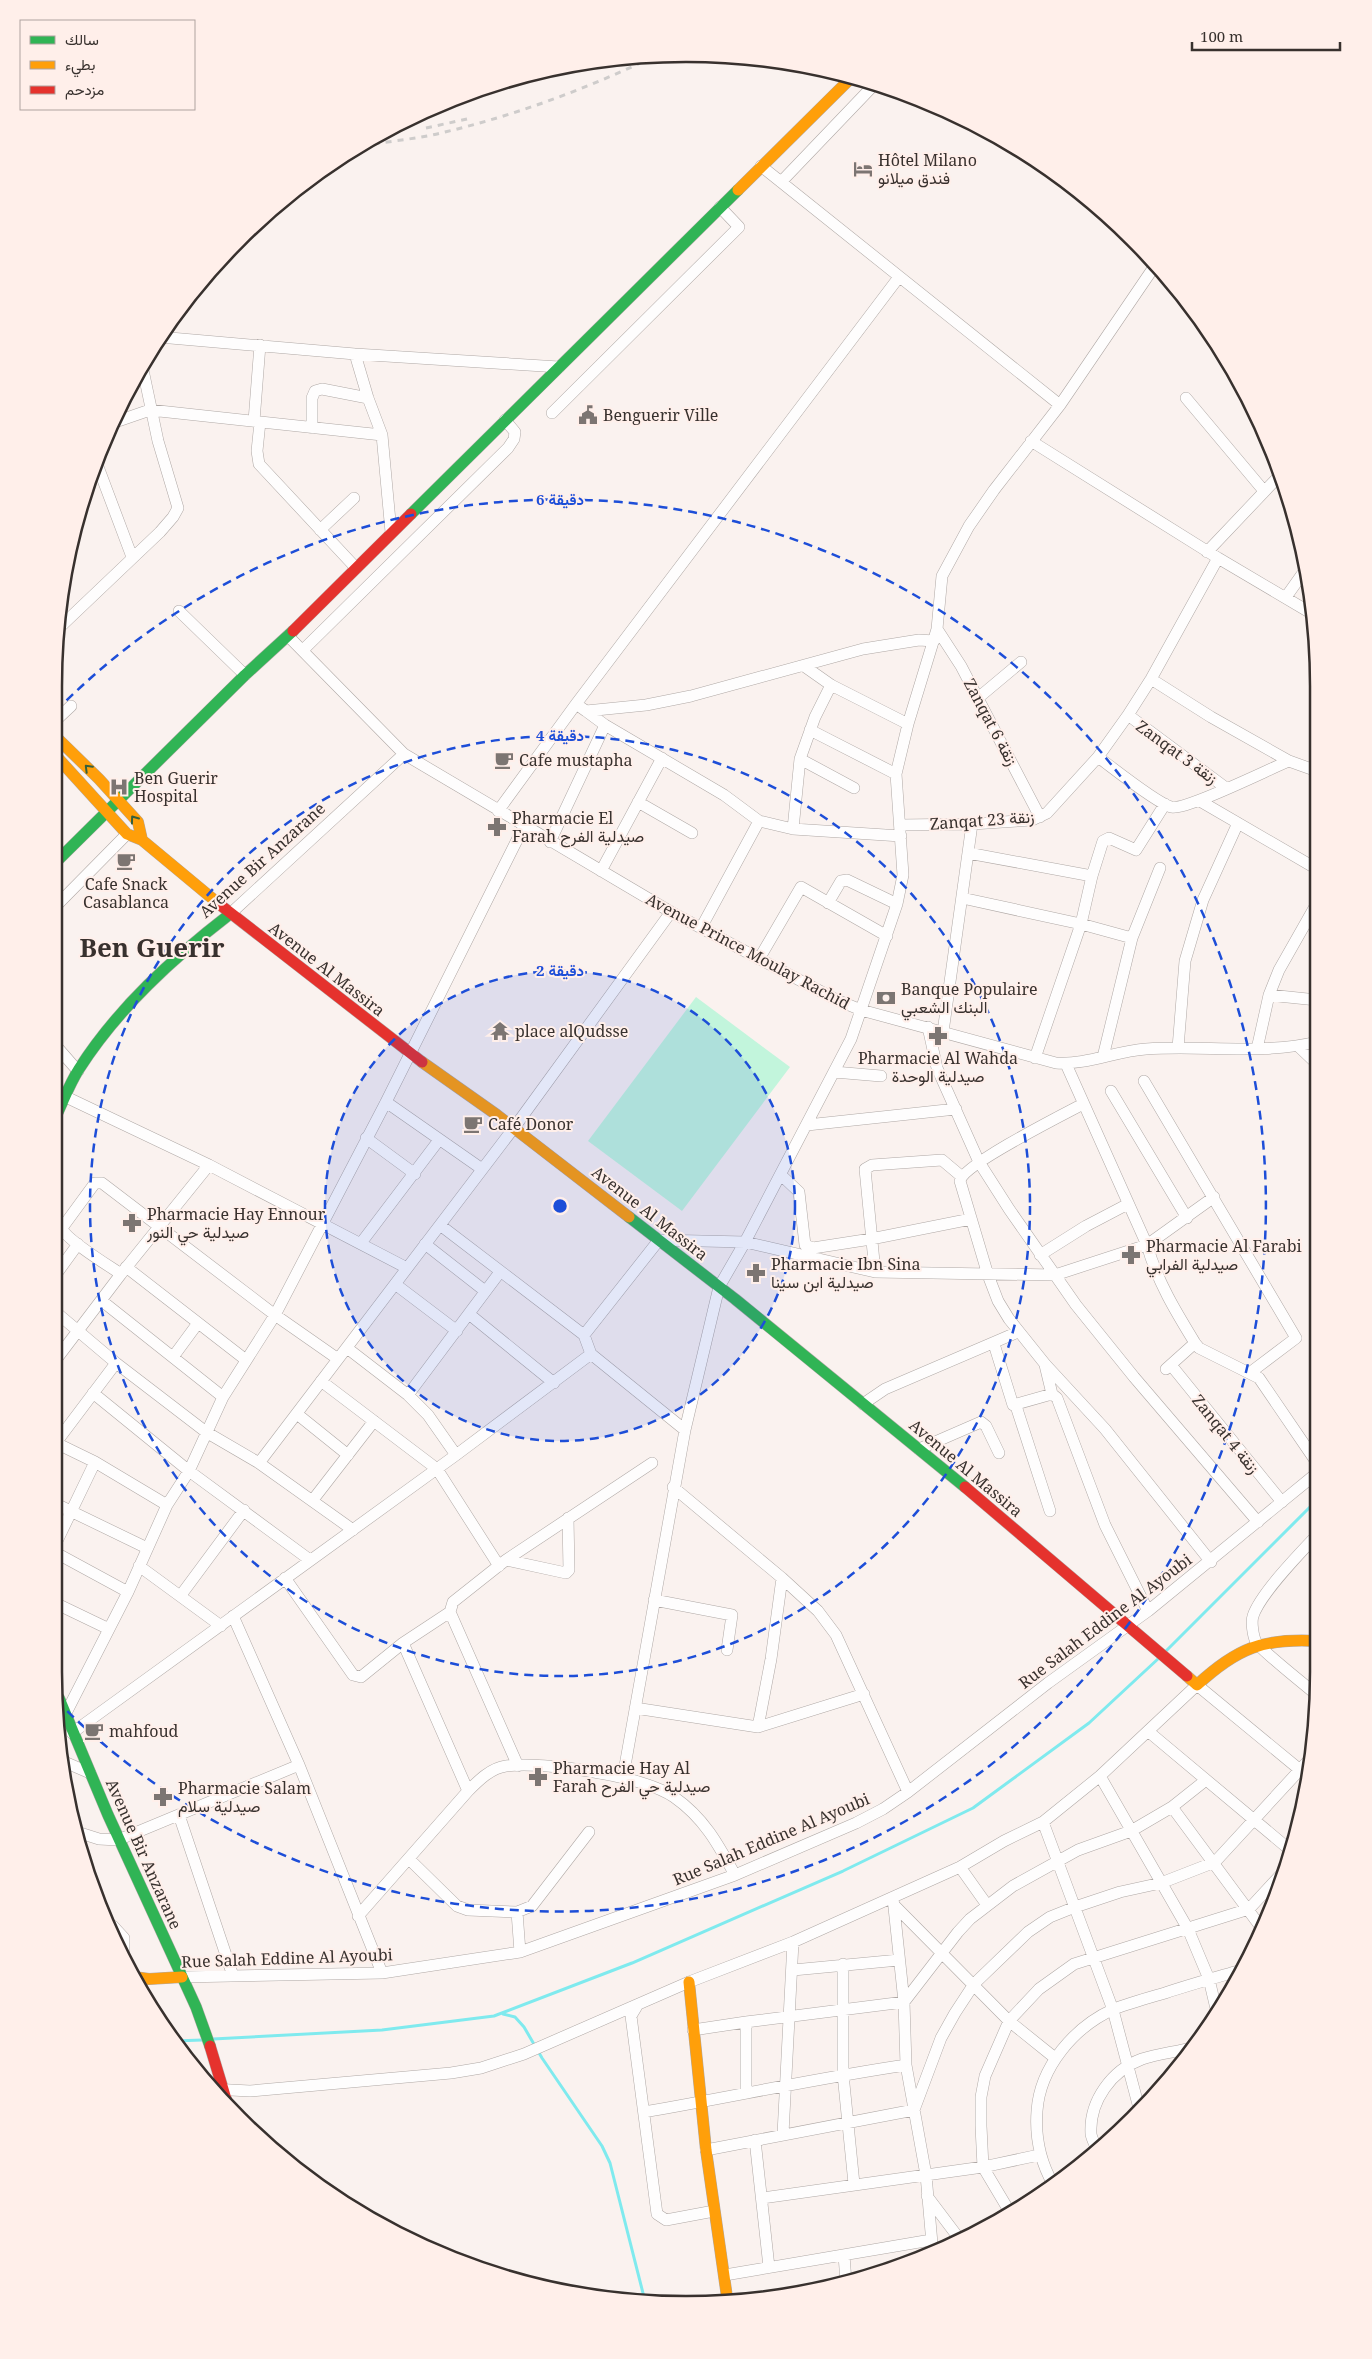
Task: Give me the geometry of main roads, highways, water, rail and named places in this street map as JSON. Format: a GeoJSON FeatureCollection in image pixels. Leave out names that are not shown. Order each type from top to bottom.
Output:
{"type":"FeatureCollection","features":[{"type":"Feature","properties":{"kind":"waterway"},"geometry":{"type":"LineString","coordinates":[[1165,1652],[1310,1507]]}},
{"type":"Feature","properties":{"kind":"waterway"},"geometry":{"type":"LineString","coordinates":[[213,2039],[382,2030],[494,2016],[632,1963],[843,1871],[973,1808],[1089,1723],[1159,1658]]}},
{"type":"Feature","properties":{"kind":"waterway"},"geometry":{"type":"LineString","coordinates":[[503,2014],[515,2017],[524,2027],[542,2058],[602,2146],[610,2163],[643,2295]]}},
{"type":"Feature","properties":{"kind":"waterway"},"geometry":{"type":"LineString","coordinates":[[183,2041],[202,2040]]}},
{"type":"Feature","properties":{"kind":"railway"},"geometry":{"type":"LineString","coordinates":[[379,143],[435,134],[498,118],[602,80],[635,65]]}},
{"type":"Feature","properties":{"kind":"railway"},"geometry":{"type":"LineString","coordinates":[[426,128],[467,119]]}},
{"type":"Feature","properties":{"kind":"place","name":"Hôtel Milano فندق ميلانو"},"geometry":{"type":"Point","coordinates":[863,169]}},
{"type":"Feature","properties":{"kind":"place","name":"Benguerir Ville"},"geometry":{"type":"Point","coordinates":[588,415]}},
{"type":"Feature","properties":{"kind":"place","name":"Cafe mustapha"},"geometry":{"type":"Point","coordinates":[504,760]}},
{"type":"Feature","properties":{"kind":"place","name":"Ben Guerir Hospital"},"geometry":{"type":"Point","coordinates":[119,787]}},
{"type":"Feature","properties":{"kind":"place","name":"Pharmacie El Farah صيدلية الفرح"},"geometry":{"type":"Point","coordinates":[497,827]}},
{"type":"Feature","properties":{"kind":"place","name":"Cafe Snack Casablanca"},"geometry":{"type":"Point","coordinates":[126,861]}},
{"type":"Feature","properties":{"kind":"place","name":"Banque Populaire البنك الشعبي"},"geometry":{"type":"Point","coordinates":[886,998]}},
{"type":"Feature","properties":{"kind":"place","name":"place alQudsse"},"geometry":{"type":"Point","coordinates":[500,1031]}},
{"type":"Feature","properties":{"kind":"place","name":"Pharmacie Al Wahda صيدلية الوحدة"},"geometry":{"type":"Point","coordinates":[938,1036]}},
{"type":"Feature","properties":{"kind":"place","name":"Café Donor"},"geometry":{"type":"Point","coordinates":[473,1124]}},
{"type":"Feature","properties":{"kind":"place","name":"Pharmacie Hay Ennour صيدلية حي النور"},"geometry":{"type":"Point","coordinates":[132,1223]}},
{"type":"Feature","properties":{"kind":"place","name":"Pharmacie Al Farabi صيدلية الفرابي"},"geometry":{"type":"Point","coordinates":[1131,1255]}},
{"type":"Feature","properties":{"kind":"place","name":"Pharmacie Ibn Sina صيدلية ابن سينا"},"geometry":{"type":"Point","coordinates":[756,1273]}},
{"type":"Feature","properties":{"kind":"place","name":"mahfoud"},"geometry":{"type":"Point","coordinates":[94,1731]}},
{"type":"Feature","properties":{"kind":"place","name":"Pharmacie Hay Al Farah صيدلية حي الفرح"},"geometry":{"type":"Point","coordinates":[538,1777]}},
{"type":"Feature","properties":{"kind":"place","name":"Pharmacie Salam صيدلية سلام"},"geometry":{"type":"Point","coordinates":[163,1797]}},
{"type":"Feature","properties":{"kind":"district","name":"Ben Guerir"},"geometry":{"type":"Point","coordinates":[152,947]}}]}
